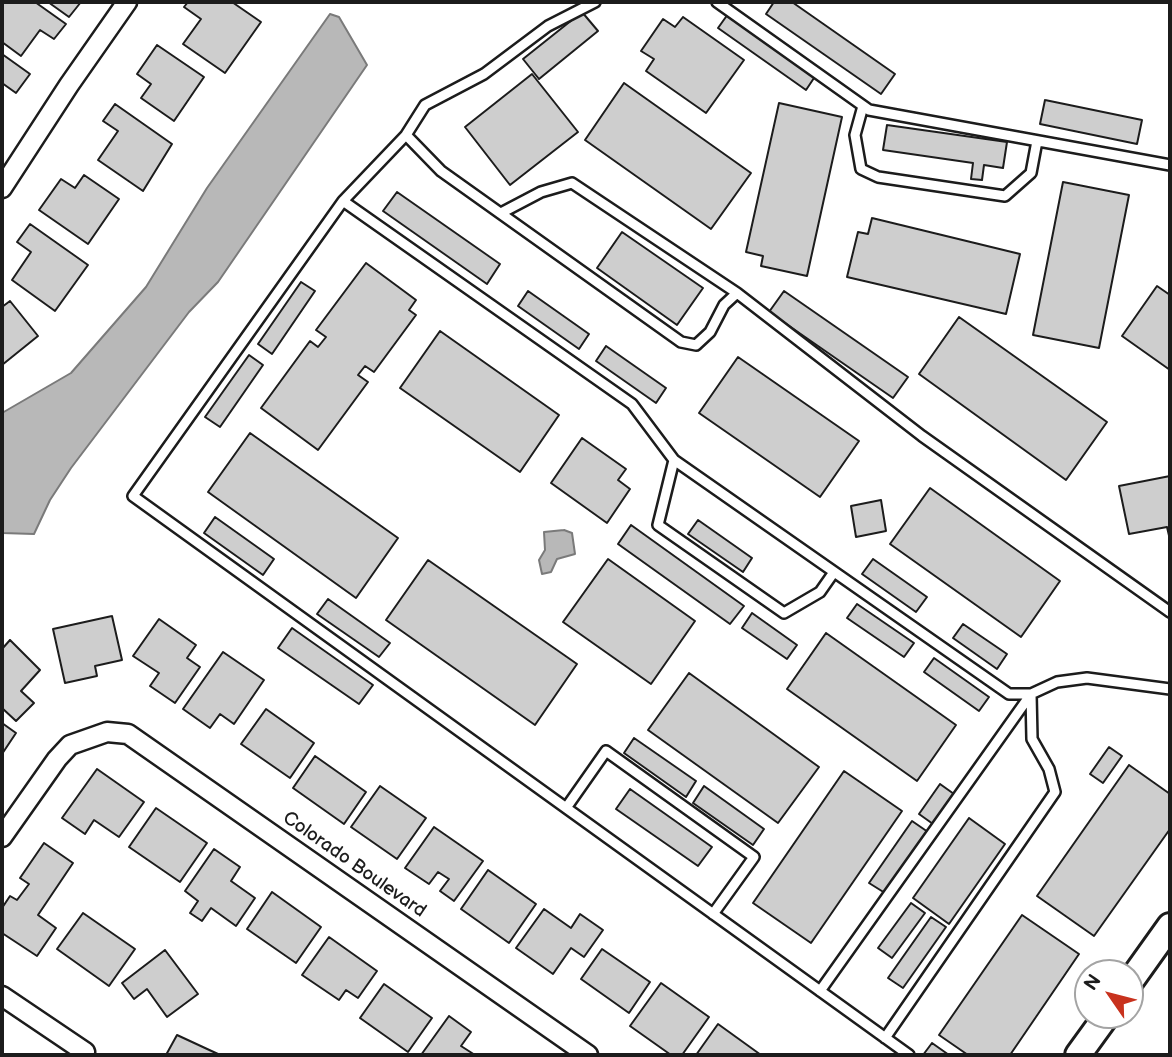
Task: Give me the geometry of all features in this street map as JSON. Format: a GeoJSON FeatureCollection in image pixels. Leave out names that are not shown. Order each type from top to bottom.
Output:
{"type":"FeatureCollection","features":[{"type":"Feature","properties":{"kind":"main road"},"geometry":{"type":"LineString","coordinates":[[1144,962],[1170,926]]}},
{"type":"Feature","properties":{"kind":"main road"},"geometry":{"type":"LineString","coordinates":[[1078,1055],[1097,1029]]}},
{"type":"Feature","properties":{"kind":"street"},"geometry":{"type":"LineString","coordinates":[[2,188],[127,2]]}},
{"type":"Feature","properties":{"kind":"street","name":"Colorado Boulevard"},"geometry":{"type":"LineString","coordinates":[[2,837],[57,759],[70,745],[107,732],[128,734],[588,1055]]}},
{"type":"Feature","properties":{"kind":"street"},"geometry":{"type":"LineString","coordinates":[[2,996],[85,1052]]}},
{"type":"Feature","properties":{"kind":"lane"},"geometry":{"type":"LineString","coordinates":[[595,2],[548,26],[484,74],[425,105],[406,135],[343,201],[133,496],[909,1055]]}},
{"type":"Feature","properties":{"kind":"lane"},"geometry":{"type":"LineString","coordinates":[[717,2],[869,110],[1170,165]]}},
{"type":"Feature","properties":{"kind":"lane"},"geometry":{"type":"LineString","coordinates":[[863,106],[855,135],[861,169],[878,177],[1005,196],[1031,173],[1037,141]]}},
{"type":"Feature","properties":{"kind":"lane"},"geometry":{"type":"LineString","coordinates":[[406,135],[441,171],[681,342],[696,345],[710,332],[724,305],[737,293]]}},
{"type":"Feature","properties":{"kind":"lane"},"geometry":{"type":"LineString","coordinates":[[501,213],[548,189],[572,183],[737,293],[922,436],[1170,612]]}},
{"type":"Feature","properties":{"kind":"lane"},"geometry":{"type":"LineString","coordinates":[[343,201],[632,404],[674,460],[1009,694],[1031,694],[1057,682],[1087,678],[1170,689]]}},
{"type":"Feature","properties":{"kind":"lane"},"geometry":{"type":"LineString","coordinates":[[674,460],[658,525],[679,540],[784,613],[820,592],[834,572]]}},
{"type":"Feature","properties":{"kind":"lane"},"geometry":{"type":"LineString","coordinates":[[820,991],[1031,694]]}},
{"type":"Feature","properties":{"kind":"lane"},"geometry":{"type":"LineString","coordinates":[[885,1038],[1055,792],[1049,769],[1032,739],[1031,694]]}},
{"type":"Feature","properties":{"kind":"lane"},"geometry":{"type":"LineString","coordinates":[[566,808],[606,751],[754,857],[713,914]]}},
{"type":"Feature","properties":{"kind":"shaded area"},"geometry":{"type":"Polygon","coordinates":[[[330,14],[339,17],[367,65],[218,282],[189,312],[71,468],[50,500],[34,534],[2,533],[2,413],[71,373],[146,287],[207,188],[330,14]]]}},
{"type":"Feature","properties":{"kind":"shaded area"},"geometry":{"type":"Polygon","coordinates":[[[564,530],[572,533],[575,554],[557,559],[551,572],[542,574],[539,560],[545,550],[544,532],[564,530]]]}},
{"type":"Feature","properties":{"kind":"building"},"geometry":{"type":"Polygon","coordinates":[[[2,2],[35,2],[66,24],[54,39],[40,30],[21,56],[2,42],[2,2]]]}},
{"type":"Feature","properties":{"kind":"building"},"geometry":{"type":"Polygon","coordinates":[[[48,2],[81,2],[69,17],[48,2]]]}},
{"type":"Feature","properties":{"kind":"building"},"geometry":{"type":"Polygon","coordinates":[[[188,2],[232,2],[261,22],[225,73],[183,44],[201,19],[184,7],[188,2]]]}},
{"type":"Feature","properties":{"kind":"building"},"geometry":{"type":"Polygon","coordinates":[[[774,2],[792,2],[895,74],[881,94],[766,14],[774,2]]]}},
{"type":"Feature","properties":{"kind":"building"},"geometry":{"type":"Polygon","coordinates":[[[582,12],[598,31],[539,79],[523,59],[582,12]]]}},
{"type":"Feature","properties":{"kind":"building"},"geometry":{"type":"Polygon","coordinates":[[[728,14],[816,75],[806,90],[718,28],[728,14]]]}},
{"type":"Feature","properties":{"kind":"building"},"geometry":{"type":"Polygon","coordinates":[[[683,17],[744,60],[706,113],[646,71],[654,59],[641,51],[663,19],[675,27],[683,17]]]}},
{"type":"Feature","properties":{"kind":"building"},"geometry":{"type":"Polygon","coordinates":[[[157,45],[204,77],[174,121],[141,98],[151,84],[137,74],[157,45]]]}},
{"type":"Feature","properties":{"kind":"building"},"geometry":{"type":"Polygon","coordinates":[[[2,54],[30,74],[16,93],[2,83],[2,54]]]}},
{"type":"Feature","properties":{"kind":"building"},"geometry":{"type":"Polygon","coordinates":[[[532,74],[578,132],[510,185],[465,127],[532,74]]]}},
{"type":"Feature","properties":{"kind":"building"},"geometry":{"type":"Polygon","coordinates":[[[624,83],[751,173],[711,229],[585,140],[624,83]]]}},
{"type":"Feature","properties":{"kind":"building"},"geometry":{"type":"Polygon","coordinates":[[[1045,100],[1142,120],[1137,144],[1040,124],[1045,100]]]}},
{"type":"Feature","properties":{"kind":"building"},"geometry":{"type":"Polygon","coordinates":[[[779,103],[842,117],[807,276],[761,266],[763,256],[746,252],[779,103]]]}},
{"type":"Feature","properties":{"kind":"building"},"geometry":{"type":"Polygon","coordinates":[[[115,104],[172,144],[143,191],[98,160],[118,131],[103,121],[115,104]]]}},
{"type":"Feature","properties":{"kind":"building"},"geometry":{"type":"Polygon","coordinates":[[[887,125],[1007,142],[1003,168],[984,165],[982,180],[971,179],[973,163],[883,150],[887,125]]]}},
{"type":"Feature","properties":{"kind":"building"},"geometry":{"type":"Polygon","coordinates":[[[84,175],[119,199],[88,244],[39,210],[61,179],[75,188],[84,175]]]}},
{"type":"Feature","properties":{"kind":"building"},"geometry":{"type":"Polygon","coordinates":[[[1063,182],[1129,195],[1099,348],[1033,335],[1063,182]]]}},
{"type":"Feature","properties":{"kind":"building"},"geometry":{"type":"Polygon","coordinates":[[[397,192],[500,264],[487,284],[383,211],[397,192]]]}},
{"type":"Feature","properties":{"kind":"building"},"geometry":{"type":"Polygon","coordinates":[[[872,218],[1020,254],[1006,314],[847,277],[858,232],[868,234],[872,218]]]}},
{"type":"Feature","properties":{"kind":"building"},"geometry":{"type":"Polygon","coordinates":[[[30,224],[88,265],[55,311],[12,280],[31,252],[17,242],[30,224]]]}},
{"type":"Feature","properties":{"kind":"building"},"geometry":{"type":"Polygon","coordinates":[[[622,232],[703,288],[677,325],[597,268],[622,232]]]}},
{"type":"Feature","properties":{"kind":"building"},"geometry":{"type":"Polygon","coordinates":[[[366,263],[416,300],[409,310],[416,315],[374,372],[365,366],[358,375],[368,382],[318,450],[261,408],[310,341],[318,347],[326,337],[316,330],[366,263]]]}},
{"type":"Feature","properties":{"kind":"building"},"geometry":{"type":"Polygon","coordinates":[[[301,282],[315,291],[272,354],[258,344],[301,282]]]}},
{"type":"Feature","properties":{"kind":"building"},"geometry":{"type":"Polygon","coordinates":[[[1157,286],[1170,295],[1170,370],[1122,336],[1157,286]]]}},
{"type":"Feature","properties":{"kind":"building"},"geometry":{"type":"Polygon","coordinates":[[[528,291],[589,334],[579,349],[518,306],[528,291]]]}},
{"type":"Feature","properties":{"kind":"building"},"geometry":{"type":"Polygon","coordinates":[[[784,291],[908,377],[893,398],[769,312],[784,291]]]}},
{"type":"Feature","properties":{"kind":"building"},"geometry":{"type":"Polygon","coordinates":[[[10,301],[38,336],[2,365],[2,307],[10,301]]]}},
{"type":"Feature","properties":{"kind":"building"},"geometry":{"type":"Polygon","coordinates":[[[959,317],[1107,422],[1066,480],[919,374],[959,317]]]}},
{"type":"Feature","properties":{"kind":"building"},"geometry":{"type":"Polygon","coordinates":[[[440,331],[559,415],[520,472],[400,388],[440,331]]]}},
{"type":"Feature","properties":{"kind":"building"},"geometry":{"type":"Polygon","coordinates":[[[606,346],[666,388],[656,403],[596,361],[606,346]]]}},
{"type":"Feature","properties":{"kind":"building"},"geometry":{"type":"Polygon","coordinates":[[[249,355],[263,365],[220,427],[205,417],[249,355]]]}},
{"type":"Feature","properties":{"kind":"building"},"geometry":{"type":"Polygon","coordinates":[[[738,357],[859,441],[820,497],[699,413],[738,357]]]}},
{"type":"Feature","properties":{"kind":"building"},"geometry":{"type":"Polygon","coordinates":[[[250,433],[398,538],[356,598],[208,492],[250,433]]]}},
{"type":"Feature","properties":{"kind":"building"},"geometry":{"type":"Polygon","coordinates":[[[582,438],[626,469],[618,480],[630,489],[607,523],[551,483],[582,438]]]}},
{"type":"Feature","properties":{"kind":"building"},"geometry":{"type":"Polygon","coordinates":[[[1170,476],[1170,540],[1167,527],[1129,534],[1119,486],[1170,476]]]}},
{"type":"Feature","properties":{"kind":"building"},"geometry":{"type":"Polygon","coordinates":[[[930,488],[1060,581],[1021,637],[890,544],[930,488]]]}},
{"type":"Feature","properties":{"kind":"building"},"geometry":{"type":"Polygon","coordinates":[[[881,500],[886,531],[856,537],[851,506],[881,500]]]}},
{"type":"Feature","properties":{"kind":"building"},"geometry":{"type":"Polygon","coordinates":[[[215,517],[274,559],[263,575],[204,533],[215,517]]]}},
{"type":"Feature","properties":{"kind":"building"},"geometry":{"type":"Polygon","coordinates":[[[698,520],[752,558],[743,572],[688,534],[698,520]]]}},
{"type":"Feature","properties":{"kind":"building"},"geometry":{"type":"Polygon","coordinates":[[[631,525],[744,606],[730,624],[618,544],[631,525]]]}},
{"type":"Feature","properties":{"kind":"building"},"geometry":{"type":"Polygon","coordinates":[[[608,559],[695,621],[651,684],[563,622],[608,559]]]}},
{"type":"Feature","properties":{"kind":"building"},"geometry":{"type":"Polygon","coordinates":[[[873,559],[927,597],[916,612],[862,574],[873,559]]]}},
{"type":"Feature","properties":{"kind":"building"},"geometry":{"type":"Polygon","coordinates":[[[428,560],[577,664],[535,725],[386,620],[428,560]]]}},
{"type":"Feature","properties":{"kind":"building"},"geometry":{"type":"Polygon","coordinates":[[[328,599],[390,643],[379,657],[317,614],[328,599]]]}},
{"type":"Feature","properties":{"kind":"building"},"geometry":{"type":"Polygon","coordinates":[[[857,604],[914,643],[904,657],[847,618],[857,604]]]}},
{"type":"Feature","properties":{"kind":"building"},"geometry":{"type":"Polygon","coordinates":[[[752,613],[797,645],[787,659],[742,628],[752,613]]]}},
{"type":"Feature","properties":{"kind":"building"},"geometry":{"type":"Polygon","coordinates":[[[112,616],[122,660],[95,666],[97,676],[65,683],[53,629],[112,616]]]}},
{"type":"Feature","properties":{"kind":"building"},"geometry":{"type":"Polygon","coordinates":[[[159,619],[196,645],[187,658],[200,667],[175,703],[150,686],[159,673],[133,656],[159,619]]]}},
{"type":"Feature","properties":{"kind":"building"},"geometry":{"type":"Polygon","coordinates":[[[963,624],[1007,654],[997,669],[953,638],[963,624]]]}},
{"type":"Feature","properties":{"kind":"building"},"geometry":{"type":"Polygon","coordinates":[[[292,628],[373,685],[359,704],[278,648],[292,628]]]}},
{"type":"Feature","properties":{"kind":"building"},"geometry":{"type":"Polygon","coordinates":[[[826,633],[956,725],[917,781],[787,689],[826,633]]]}},
{"type":"Feature","properties":{"kind":"building"},"geometry":{"type":"Polygon","coordinates":[[[10,640],[40,670],[21,691],[34,703],[16,721],[2,708],[2,649],[10,640]]]}},
{"type":"Feature","properties":{"kind":"building"},"geometry":{"type":"Polygon","coordinates":[[[223,652],[264,680],[234,724],[220,714],[210,728],[183,709],[223,652]]]}},
{"type":"Feature","properties":{"kind":"building"},"geometry":{"type":"Polygon","coordinates":[[[934,658],[989,697],[979,711],[924,672],[934,658]]]}},
{"type":"Feature","properties":{"kind":"building"},"geometry":{"type":"Polygon","coordinates":[[[689,673],[819,767],[778,823],[648,730],[689,673]]]}},
{"type":"Feature","properties":{"kind":"building"},"geometry":{"type":"Polygon","coordinates":[[[266,709],[314,743],[290,778],[241,744],[266,709]]]}},
{"type":"Feature","properties":{"kind":"building"},"geometry":{"type":"Polygon","coordinates":[[[2,723],[16,733],[2,754],[2,723]]]}},
{"type":"Feature","properties":{"kind":"building"},"geometry":{"type":"Polygon","coordinates":[[[634,738],[696,781],[686,797],[624,753],[634,738]]]}},
{"type":"Feature","properties":{"kind":"building"},"geometry":{"type":"Polygon","coordinates":[[[1109,747],[1122,756],[1103,783],[1090,774],[1109,747]]]}},
{"type":"Feature","properties":{"kind":"building"},"geometry":{"type":"Polygon","coordinates":[[[315,756],[366,792],[344,824],[293,788],[315,756]]]}},
{"type":"Feature","properties":{"kind":"building"},"geometry":{"type":"Polygon","coordinates":[[[1129,765],[1170,794],[1170,829],[1094,936],[1037,896],[1129,765]]]}},
{"type":"Feature","properties":{"kind":"building"},"geometry":{"type":"Polygon","coordinates":[[[97,769],[144,802],[119,837],[94,820],[85,834],[62,818],[97,769]]]}},
{"type":"Feature","properties":{"kind":"building"},"geometry":{"type":"Polygon","coordinates":[[[844,771],[902,811],[811,943],[753,903],[844,771]]]}},
{"type":"Feature","properties":{"kind":"building"},"geometry":{"type":"Polygon","coordinates":[[[940,784],[954,794],[933,824],[919,814],[940,784]]]}},
{"type":"Feature","properties":{"kind":"building"},"geometry":{"type":"Polygon","coordinates":[[[380,786],[426,818],[397,859],[351,827],[380,786]]]}},
{"type":"Feature","properties":{"kind":"building"},"geometry":{"type":"Polygon","coordinates":[[[704,786],[764,829],[753,845],[693,803],[704,786]]]}},
{"type":"Feature","properties":{"kind":"building"},"geometry":{"type":"Polygon","coordinates":[[[630,789],[712,847],[698,866],[616,809],[630,789]]]}},
{"type":"Feature","properties":{"kind":"building"},"geometry":{"type":"Polygon","coordinates":[[[156,808],[207,843],[180,882],[129,847],[156,808]]]}},
{"type":"Feature","properties":{"kind":"building"},"geometry":{"type":"Polygon","coordinates":[[[969,818],[1005,844],[949,924],[913,898],[969,818]]]}},
{"type":"Feature","properties":{"kind":"building"},"geometry":{"type":"Polygon","coordinates":[[[912,821],[928,832],[885,893],[869,883],[912,821]]]}},
{"type":"Feature","properties":{"kind":"building"},"geometry":{"type":"Polygon","coordinates":[[[434,827],[483,861],[454,901],[440,891],[449,879],[438,872],[429,884],[405,868],[434,827]]]}},
{"type":"Feature","properties":{"kind":"building"},"geometry":{"type":"Polygon","coordinates":[[[44,843],[73,863],[38,915],[56,928],[37,956],[2,933],[2,908],[10,896],[17,900],[29,884],[20,878],[44,843]]]}},
{"type":"Feature","properties":{"kind":"building"},"geometry":{"type":"Polygon","coordinates":[[[214,849],[240,867],[231,881],[255,898],[236,926],[211,908],[202,921],[190,913],[198,901],[185,891],[214,849]]]}},
{"type":"Feature","properties":{"kind":"building"},"geometry":{"type":"Polygon","coordinates":[[[488,870],[536,904],[509,943],[461,909],[488,870]]]}},
{"type":"Feature","properties":{"kind":"building"},"geometry":{"type":"Polygon","coordinates":[[[272,892],[321,927],[296,963],[247,929],[272,892]]]}},
{"type":"Feature","properties":{"kind":"building"},"geometry":{"type":"Polygon","coordinates":[[[911,903],[925,913],[892,958],[878,948],[911,903]]]}},
{"type":"Feature","properties":{"kind":"building"},"geometry":{"type":"Polygon","coordinates":[[[544,909],[571,928],[580,914],[603,930],[584,957],[571,948],[553,974],[516,948],[544,909]]]}},
{"type":"Feature","properties":{"kind":"building"},"geometry":{"type":"Polygon","coordinates":[[[83,913],[135,949],[109,986],[57,949],[83,913]]]}},
{"type":"Feature","properties":{"kind":"building"},"geometry":{"type":"Polygon","coordinates":[[[1022,915],[1079,954],[1010,1055],[968,1055],[939,1035],[1022,915]]]}},
{"type":"Feature","properties":{"kind":"building"},"geometry":{"type":"Polygon","coordinates":[[[931,917],[946,927],[903,988],[888,978],[931,917]]]}},
{"type":"Feature","properties":{"kind":"building"},"geometry":{"type":"Polygon","coordinates":[[[329,937],[377,971],[358,998],[346,990],[339,1000],[302,975],[329,937]]]}},
{"type":"Feature","properties":{"kind":"building"},"geometry":{"type":"Polygon","coordinates":[[[602,949],[650,982],[629,1013],[581,979],[602,949]]]}},
{"type":"Feature","properties":{"kind":"building"},"geometry":{"type":"Polygon","coordinates":[[[165,950],[198,994],[167,1017],[147,989],[134,999],[122,983],[165,950]]]}},
{"type":"Feature","properties":{"kind":"building"},"geometry":{"type":"Polygon","coordinates":[[[661,983],[709,1017],[682,1055],[671,1055],[630,1026],[661,983]]]}},
{"type":"Feature","properties":{"kind":"building"},"geometry":{"type":"Polygon","coordinates":[[[384,984],[432,1018],[408,1052],[360,1018],[384,984]]]}},
{"type":"Feature","properties":{"kind":"building"},"geometry":{"type":"Polygon","coordinates":[[[449,1016],[471,1032],[461,1046],[475,1055],[421,1055],[449,1016]]]}},
{"type":"Feature","properties":{"kind":"building"},"geometry":{"type":"Polygon","coordinates":[[[718,1024],[761,1055],[696,1055],[718,1024]]]}},
{"type":"Feature","properties":{"kind":"building"},"geometry":{"type":"Polygon","coordinates":[[[177,1035],[218,1054],[166,1055],[177,1035]]]}},
{"type":"Feature","properties":{"kind":"building"},"geometry":{"type":"Polygon","coordinates":[[[932,1043],[949,1055],[923,1055],[932,1043]]]}}]}
